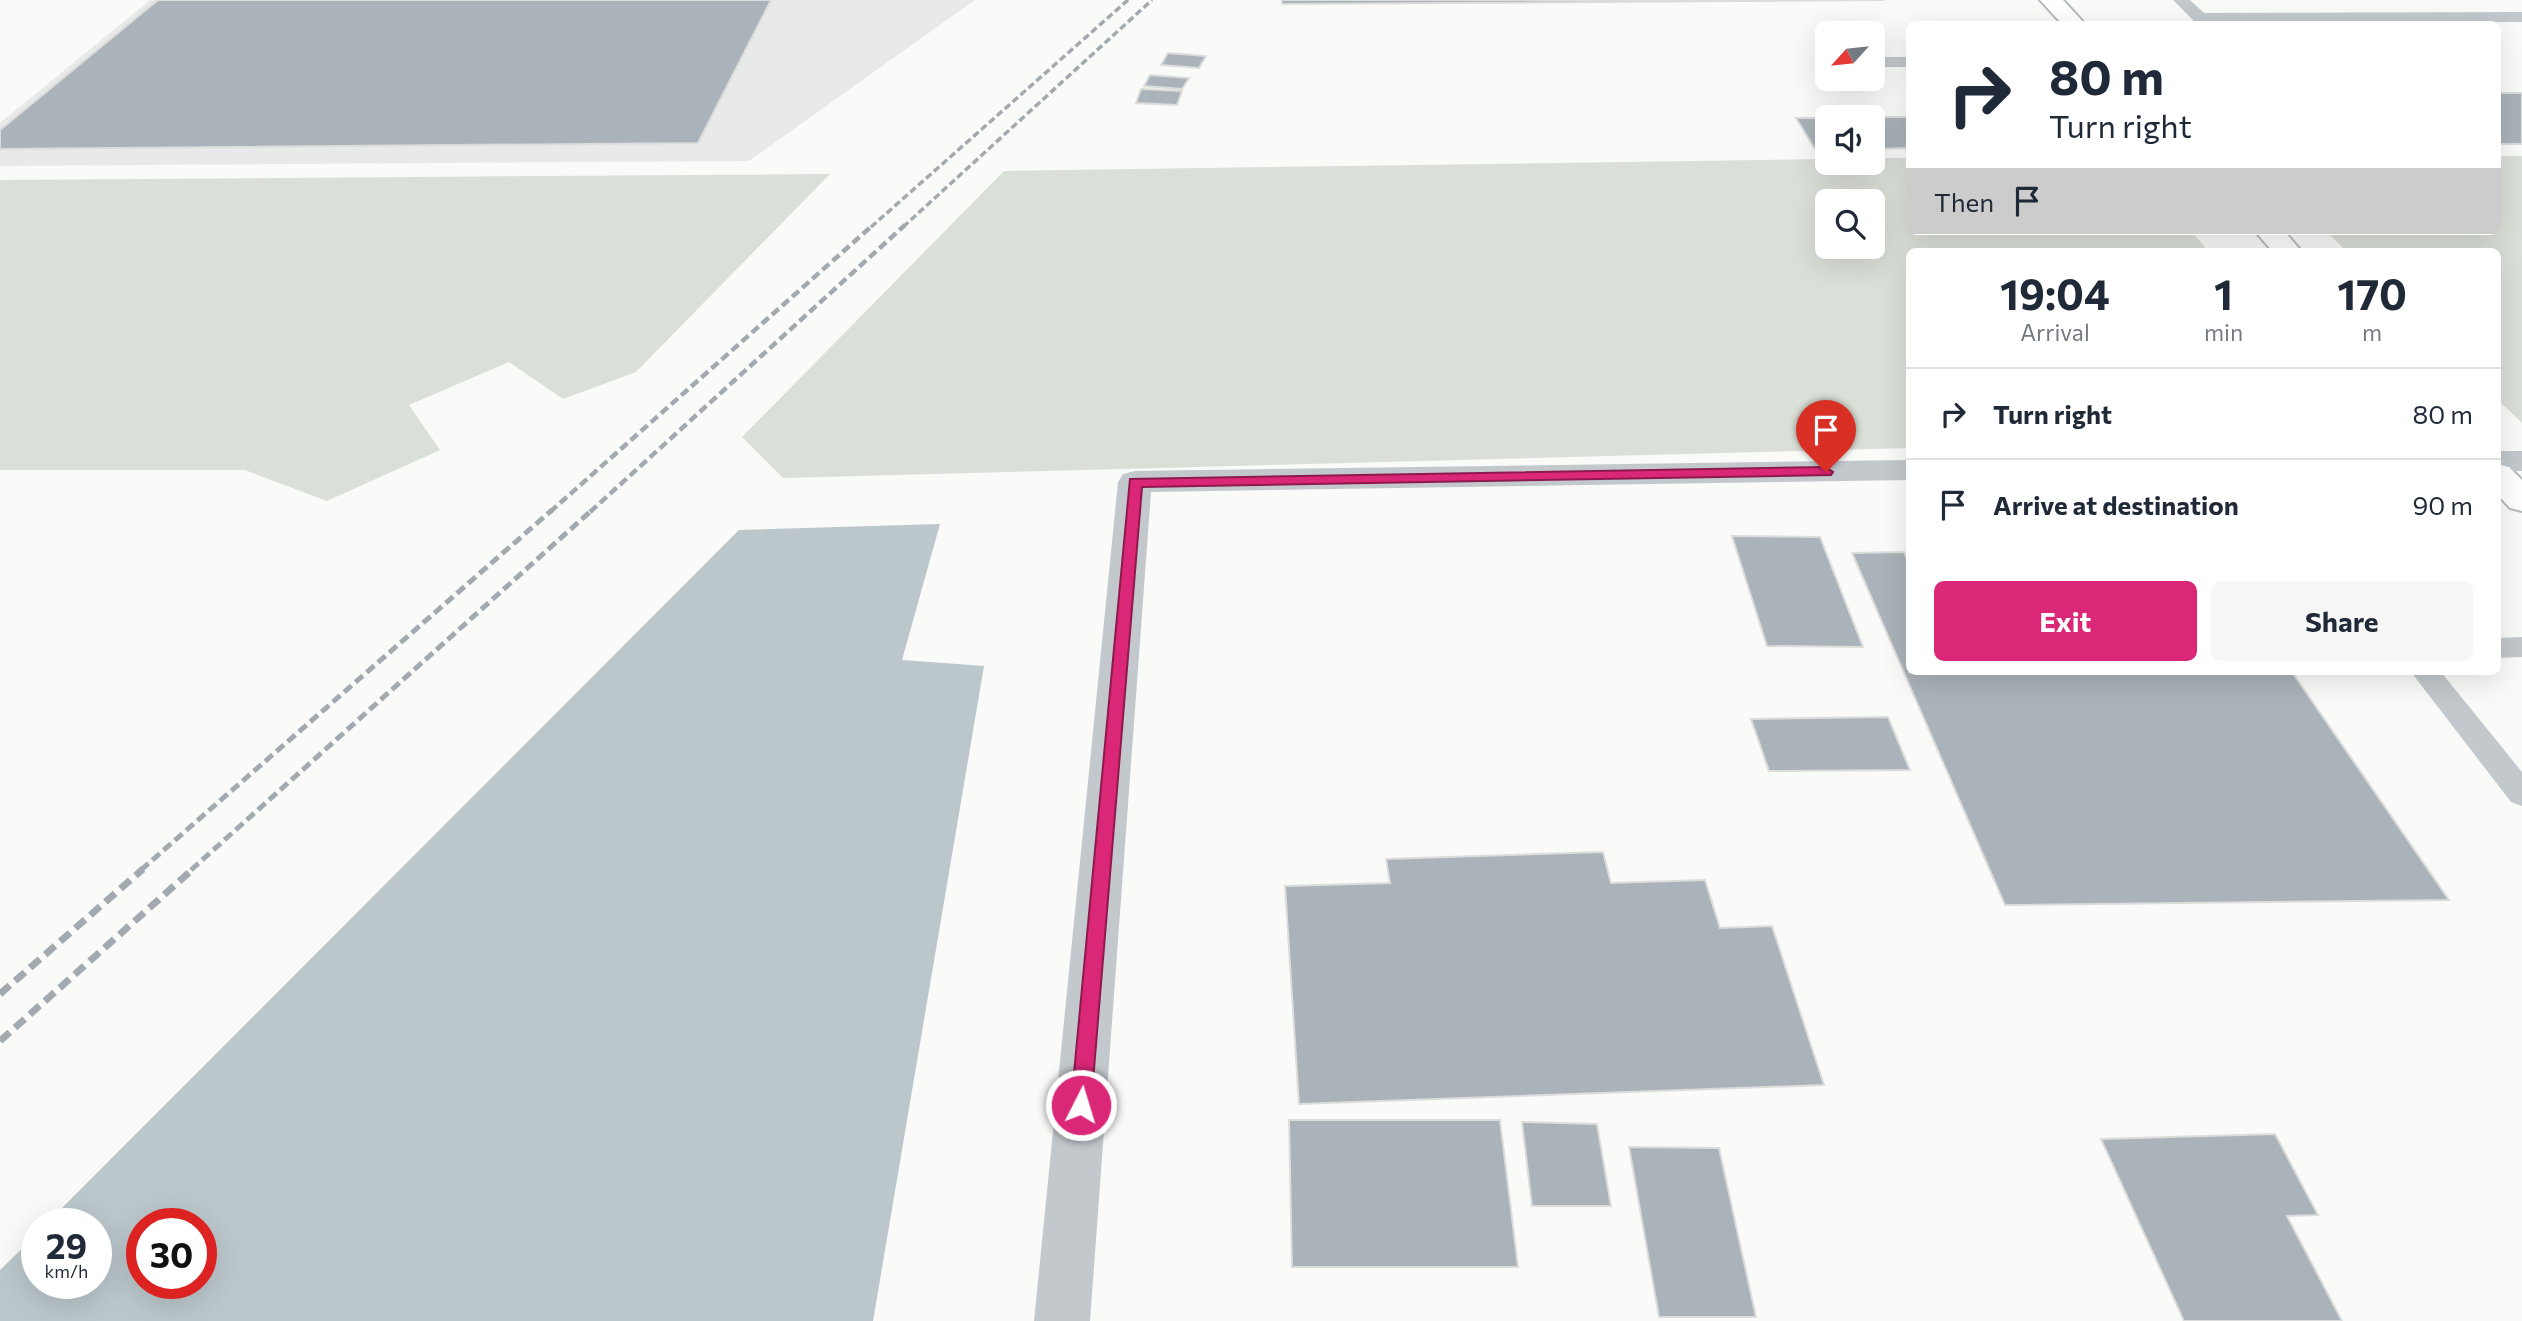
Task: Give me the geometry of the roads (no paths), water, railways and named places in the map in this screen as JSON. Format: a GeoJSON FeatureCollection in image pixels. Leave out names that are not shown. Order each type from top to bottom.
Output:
{"type":"FeatureCollection","features":[{"type":"Feature","properties":{"kind":"street"},"geometry":{"type":"LineString","coordinates":[[2051,0],[2071,21]]}},
{"type":"Feature","properties":{"kind":"street"},"geometry":{"type":"LineString","coordinates":[[2273,235],[2284,248]]}},
{"type":"Feature","properties":{"kind":"street"},"geometry":{"type":"LineString","coordinates":[[2501,461],[2522,461]]}},
{"type":"Feature","properties":{"kind":"street"},"geometry":{"type":"LineString","coordinates":[[1062,1321],[1135,482],[1906,470]]}},
{"type":"Feature","properties":{"kind":"street"},"geometry":{"type":"LineString","coordinates":[[2501,478],[2522,500]]}},
{"type":"Feature","properties":{"kind":"lane"},"geometry":{"type":"LineString","coordinates":[[2180,0],[2194,21],[2522,14]]}},
{"type":"Feature","properties":{"kind":"lane"},"geometry":{"type":"LineString","coordinates":[[2504,0],[2522,14]]}},
{"type":"Feature","properties":{"kind":"lane"},"geometry":{"type":"LineString","coordinates":[[1885,62],[1906,62]]}},
{"type":"Feature","properties":{"kind":"lane"},"geometry":{"type":"LineString","coordinates":[[2501,648],[2522,648]]}},
{"type":"Feature","properties":{"kind":"lane"},"geometry":{"type":"LineString","coordinates":[[2427,675],[2522,794]]}},
{"type":"Feature","properties":{"kind":"railway"},"geometry":{"type":"LineString","coordinates":[[871,227],[1128,0]]}},
{"type":"Feature","properties":{"kind":"railway"},"geometry":{"type":"LineString","coordinates":[[903,227],[1152,0]]}},
{"type":"Feature","properties":{"kind":"railway"},"geometry":{"type":"LineString","coordinates":[[550,512],[873,225]]}},
{"type":"Feature","properties":{"kind":"railway"},"geometry":{"type":"LineString","coordinates":[[590,512],[905,225]]}},
{"type":"Feature","properties":{"kind":"railway"},"geometry":{"type":"LineString","coordinates":[[141,870],[552,510]]}},
{"type":"Feature","properties":{"kind":"railway"},"geometry":{"type":"LineString","coordinates":[[191,870],[592,510]]}},
{"type":"Feature","properties":{"kind":"railway"},"geometry":{"type":"LineString","coordinates":[[0,994],[143,869]]}},
{"type":"Feature","properties":{"kind":"railway"},"geometry":{"type":"LineString","coordinates":[[0,1041],[193,869]]}}]}
